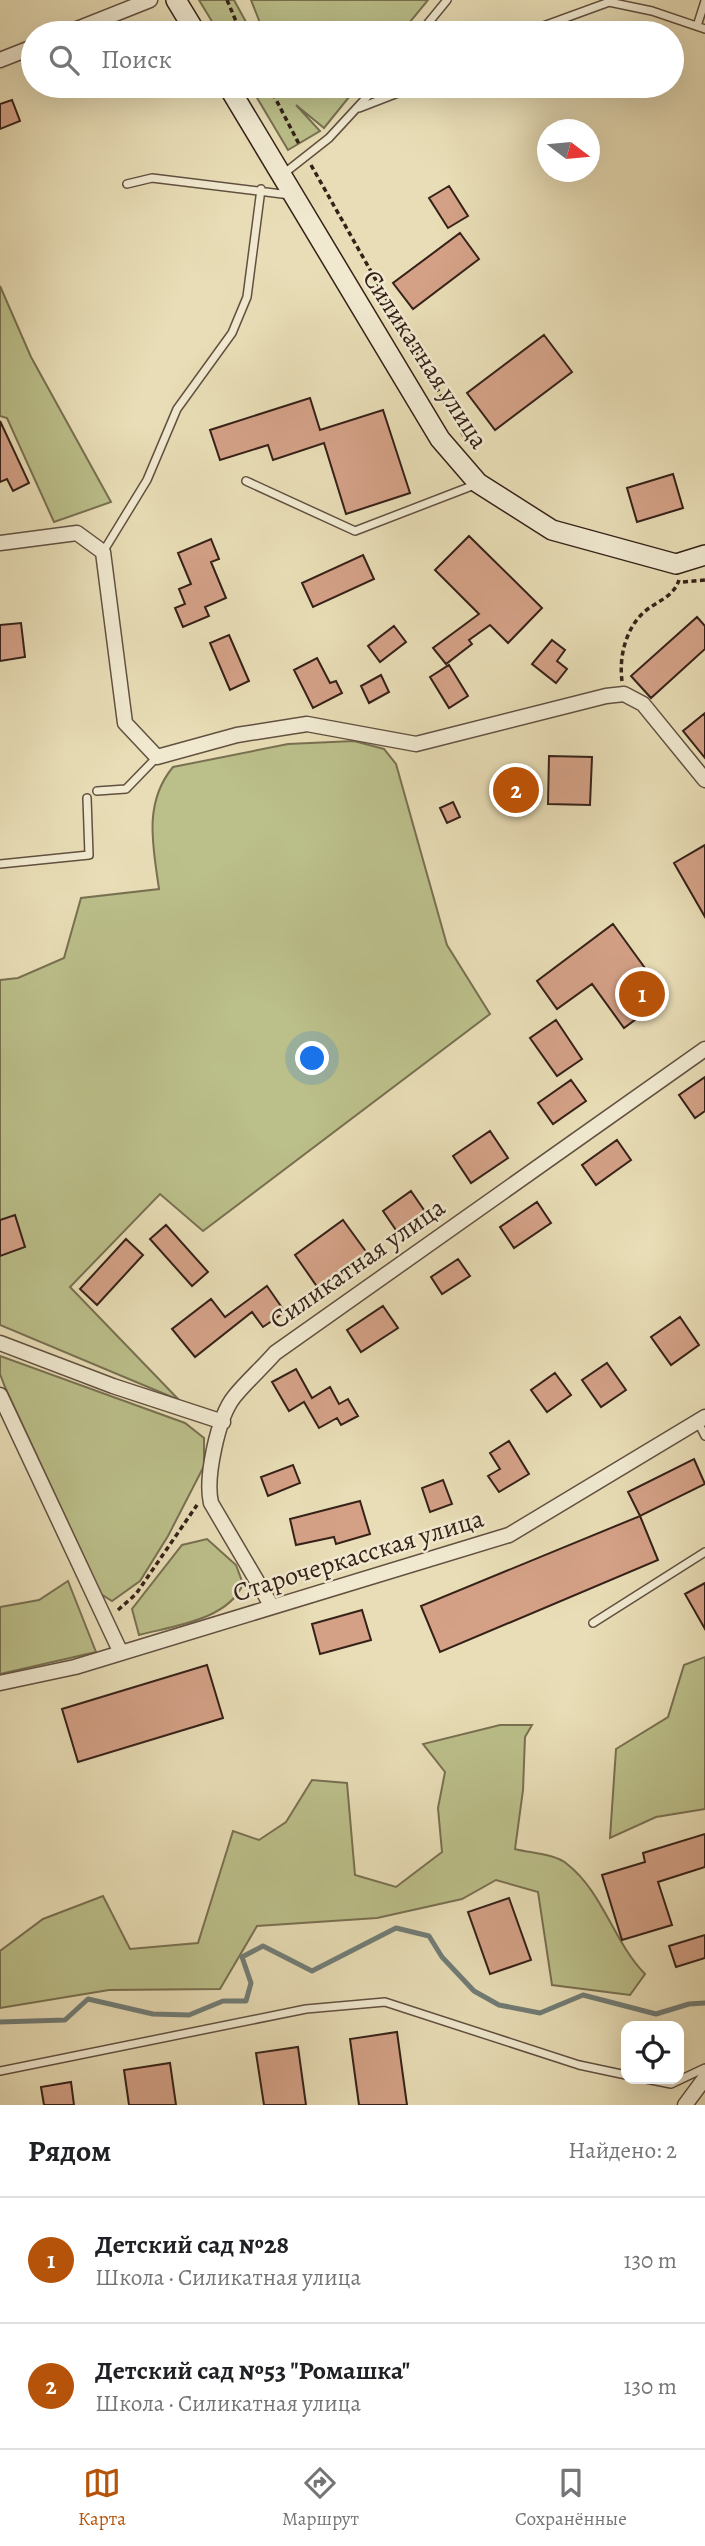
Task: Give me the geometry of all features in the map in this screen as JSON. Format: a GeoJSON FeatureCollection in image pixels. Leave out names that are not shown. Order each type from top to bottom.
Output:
{"type":"FeatureCollection","features":[{"type":"Feature","properties":{"kind":"street"},"geometry":{"type":"LineString","coordinates":[[97,21],[150,0]]}},
{"type":"Feature","properties":{"kind":"street"},"geometry":{"type":"LineString","coordinates":[[176,0],[189,21]]}},
{"type":"Feature","properties":{"kind":"street"},"geometry":{"type":"LineString","coordinates":[[0,60],[21,52]]}},
{"type":"Feature","properties":{"kind":"street","name":"Силикатная улица"},"geometry":{"type":"LineString","coordinates":[[235,98],[440,439],[473,478],[552,530],[676,564]]}},
{"type":"Feature","properties":{"kind":"street"},"geometry":{"type":"LineString","coordinates":[[0,542],[77,533],[103,552],[125,723],[157,757],[237,735],[307,724],[416,744],[606,696],[624,694],[643,704],[705,780]]}},
{"type":"Feature","properties":{"kind":"street"},"geometry":{"type":"LineString","coordinates":[[676,564],[705,555]]}},
{"type":"Feature","properties":{"kind":"street","name":"Силикатная улица"},"geometry":{"type":"LineString","coordinates":[[207,1489],[214,1450],[231,1400],[275,1353],[705,1049]]}},
{"type":"Feature","properties":{"kind":"street"},"geometry":{"type":"LineString","coordinates":[[0,1343],[113,1386],[223,1422]]}},
{"type":"Feature","properties":{"kind":"street"},"geometry":{"type":"LineString","coordinates":[[0,1395],[121,1653]]}},
{"type":"Feature","properties":{"kind":"street","name":"Старочеркасская улица"},"geometry":{"type":"LineString","coordinates":[[0,1683],[75,1667],[271,1605],[509,1535],[701,1419]]}},
{"type":"Feature","properties":{"kind":"street"},"geometry":{"type":"LineString","coordinates":[[207,1489],[211,1503],[271,1605]]}},
{"type":"Feature","properties":{"kind":"street"},"geometry":{"type":"LineString","coordinates":[[685,2105],[705,2078]]}},
{"type":"Feature","properties":{"kind":"lane"},"geometry":{"type":"LineString","coordinates":[[430,21],[447,0]]}},
{"type":"Feature","properties":{"kind":"lane"},"geometry":{"type":"LineString","coordinates":[[557,21],[612,1],[682,21]]}},
{"type":"Feature","properties":{"kind":"lane"},"geometry":{"type":"LineString","coordinates":[[697,26],[705,1]]}},
{"type":"Feature","properties":{"kind":"lane"},"geometry":{"type":"LineString","coordinates":[[684,22],[705,29]]}},
{"type":"Feature","properties":{"kind":"lane"},"geometry":{"type":"LineString","coordinates":[[282,176],[367,98]]}},
{"type":"Feature","properties":{"kind":"lane"},"geometry":{"type":"LineString","coordinates":[[358,109],[386,98]]}},
{"type":"Feature","properties":{"kind":"lane"},"geometry":{"type":"LineString","coordinates":[[127,184],[152,178],[261,189],[294,196]]}},
{"type":"Feature","properties":{"kind":"lane"},"geometry":{"type":"LineString","coordinates":[[103,552],[147,480],[177,409],[232,333],[247,297],[261,189]]}},
{"type":"Feature","properties":{"kind":"lane"},"geometry":{"type":"LineString","coordinates":[[246,481],[355,531],[473,478]]}},
{"type":"Feature","properties":{"kind":"lane"},"geometry":{"type":"LineString","coordinates":[[97,791],[126,789],[157,757]]}},
{"type":"Feature","properties":{"kind":"lane"},"geometry":{"type":"LineString","coordinates":[[0,864],[89,855],[88,798]]}},
{"type":"Feature","properties":{"kind":"lane"},"geometry":{"type":"LineString","coordinates":[[701,1419],[705,1436]]}},
{"type":"Feature","properties":{"kind":"lane"},"geometry":{"type":"LineString","coordinates":[[593,1623],[705,1552]]}},
{"type":"Feature","properties":{"kind":"lane"},"geometry":{"type":"LineString","coordinates":[[0,2071],[306,2009],[385,2002],[579,2065],[621,2073]]}},
{"type":"Feature","properties":{"kind":"lane"},"geometry":{"type":"LineString","coordinates":[[684,2078],[705,2068]]}},
{"type":"Feature","properties":{"kind":"path"},"geometry":{"type":"LineString","coordinates":[[227,0],[236,21]]}},
{"type":"Feature","properties":{"kind":"path"},"geometry":{"type":"LineString","coordinates":[[275,98],[469,445],[473,478]]}},
{"type":"Feature","properties":{"kind":"path"},"geometry":{"type":"LineString","coordinates":[[624,694],[620,667],[622,652],[634,625],[644,612],[673,593],[679,581],[676,564]]}},
{"type":"Feature","properties":{"kind":"path"},"geometry":{"type":"LineString","coordinates":[[106,1621],[136,1594],[207,1489]]}},
{"type":"Feature","properties":{"kind":"green space"},"geometry":{"type":"Polygon","coordinates":[[[199,0],[234,0],[245,21],[212,21],[199,0]]]}},
{"type":"Feature","properties":{"kind":"green space"},"geometry":{"type":"Polygon","coordinates":[[[251,0],[428,0],[411,21],[259,21],[251,0]]]}},
{"type":"Feature","properties":{"kind":"green space"},"geometry":{"type":"Polygon","coordinates":[[[257,98],[348,98],[324,128],[296,105],[320,131],[288,150],[257,98]]]}},
{"type":"Feature","properties":{"kind":"green space"},"geometry":{"type":"Polygon","coordinates":[[[0,286],[31,357],[111,502],[54,522],[7,418],[0,416],[0,286]]]}},
{"type":"Feature","properties":{"kind":"green space"},"geometry":{"type":"Polygon","coordinates":[[[354,741],[384,749],[396,764],[447,945],[490,1014],[203,1231],[160,1194],[70,1287],[179,1400],[0,1325],[0,980],[18,978],[64,958],[81,898],[159,889],[152,825],[157,795],[173,767],[288,744],[354,741]]]}},
{"type":"Feature","properties":{"kind":"green space"},"geometry":{"type":"Polygon","coordinates":[[[0,1356],[185,1423],[204,1438],[204,1466],[168,1536],[140,1581],[112,1601],[101,1594],[5,1387],[0,1374],[0,1356]]]}},
{"type":"Feature","properties":{"kind":"green space"},"geometry":{"type":"Polygon","coordinates":[[[207,1539],[236,1565],[243,1584],[236,1596],[225,1606],[198,1620],[139,1635],[132,1609],[182,1545],[207,1539]]]}},
{"type":"Feature","properties":{"kind":"green space"},"geometry":{"type":"Polygon","coordinates":[[[68,1581],[96,1652],[0,1674],[0,1607],[39,1600],[68,1581]]]}},
{"type":"Feature","properties":{"kind":"green space"},"geometry":{"type":"Polygon","coordinates":[[[705,1657],[705,1809],[656,1817],[610,1838],[616,1749],[668,1717],[684,1665],[705,1657]]]}},
{"type":"Feature","properties":{"kind":"green space"},"geometry":{"type":"Polygon","coordinates":[[[500,1725],[532,1725],[525,1737],[523,1790],[515,1849],[562,1861],[590,1888],[624,1947],[645,1974],[630,1995],[552,1985],[538,1892],[496,1880],[462,1899],[377,1918],[257,1926],[220,1989],[109,1990],[0,2008],[0,1951],[43,1919],[103,1896],[130,1949],[198,1943],[233,1831],[259,1840],[286,1822],[312,1780],[347,1783],[355,1875],[396,1887],[442,1852],[438,1808],[445,1772],[423,1744],[500,1725]]]}},
{"type":"Feature","properties":{"kind":"building"},"geometry":{"type":"Polygon","coordinates":[[[12,100],[20,121],[0,129],[0,104],[12,100]]]}},
{"type":"Feature","properties":{"kind":"building"},"geometry":{"type":"Polygon","coordinates":[[[449,186],[468,216],[448,228],[429,198],[449,186]]]}},
{"type":"Feature","properties":{"kind":"building"},"geometry":{"type":"Polygon","coordinates":[[[460,233],[479,259],[413,309],[393,283],[460,233]]]}},
{"type":"Feature","properties":{"kind":"building"},"geometry":{"type":"Polygon","coordinates":[[[544,335],[572,372],[495,430],[467,393],[544,335]]]}},
{"type":"Feature","properties":{"kind":"building"},"geometry":{"type":"Polygon","coordinates":[[[310,398],[320,430],[383,410],[410,493],[346,514],[324,443],[273,460],[268,445],[220,460],[210,430],[310,398]]]}},
{"type":"Feature","properties":{"kind":"building"},"geometry":{"type":"Polygon","coordinates":[[[0,421],[29,483],[13,491],[7,479],[0,482],[0,421]]]}},
{"type":"Feature","properties":{"kind":"building"},"geometry":{"type":"Polygon","coordinates":[[[673,474],[683,508],[637,522],[627,488],[673,474]]]}},
{"type":"Feature","properties":{"kind":"building"},"geometry":{"type":"Polygon","coordinates":[[[469,536],[542,608],[508,643],[490,625],[469,640],[472,644],[446,664],[433,648],[479,614],[435,570],[469,536]]]}},
{"type":"Feature","properties":{"kind":"building"},"geometry":{"type":"Polygon","coordinates":[[[211,539],[219,559],[211,562],[226,598],[205,607],[209,616],[183,627],[175,608],[185,604],[179,589],[191,584],[178,553],[211,539]]]}},
{"type":"Feature","properties":{"kind":"building"},"geometry":{"type":"Polygon","coordinates":[[[363,555],[374,579],[313,607],[302,583],[363,555]]]}},
{"type":"Feature","properties":{"kind":"building"},"geometry":{"type":"Polygon","coordinates":[[[697,617],[705,626],[705,649],[651,698],[631,676],[697,617]]]}},
{"type":"Feature","properties":{"kind":"building"},"geometry":{"type":"Polygon","coordinates":[[[21,623],[25,657],[0,661],[0,625],[21,623]]]}},
{"type":"Feature","properties":{"kind":"building"},"geometry":{"type":"Polygon","coordinates":[[[394,626],[406,642],[380,662],[368,646],[394,626]]]}},
{"type":"Feature","properties":{"kind":"building"},"geometry":{"type":"Polygon","coordinates":[[[229,635],[249,681],[230,690],[210,643],[229,635]]]}},
{"type":"Feature","properties":{"kind":"building"},"geometry":{"type":"Polygon","coordinates":[[[552,640],[565,650],[557,661],[567,669],[556,683],[532,664],[552,640]]]}},
{"type":"Feature","properties":{"kind":"building"},"geometry":{"type":"Polygon","coordinates":[[[317,658],[330,683],[336,681],[342,693],[313,708],[294,670],[317,658]]]}},
{"type":"Feature","properties":{"kind":"building"},"geometry":{"type":"Polygon","coordinates":[[[449,665],[468,696],[449,708],[430,677],[449,665]]]}},
{"type":"Feature","properties":{"kind":"building"},"geometry":{"type":"Polygon","coordinates":[[[381,675],[389,692],[369,703],[361,686],[381,675]]]}},
{"type":"Feature","properties":{"kind":"building"},"geometry":{"type":"Polygon","coordinates":[[[705,713],[705,758],[683,731],[705,713]]]}},
{"type":"Feature","properties":{"kind":"building"},"geometry":{"type":"Polygon","coordinates":[[[549,756],[592,757],[590,805],[548,804],[549,756]]]}},
{"type":"Feature","properties":{"kind":"building"},"geometry":{"type":"Polygon","coordinates":[[[453,802],[460,817],[447,823],[440,808],[453,802]]]}},
{"type":"Feature","properties":{"kind":"building"},"geometry":{"type":"Polygon","coordinates":[[[705,845],[705,917],[674,863],[705,845]]]}},
{"type":"Feature","properties":{"kind":"building"},"geometry":{"type":"Polygon","coordinates":[[[613,924],[666,997],[624,1028],[592,984],[557,1009],[537,981],[613,924]]]}},
{"type":"Feature","properties":{"kind":"building"},"geometry":{"type":"Polygon","coordinates":[[[556,1020],[582,1059],[557,1076],[530,1038],[556,1020]]]}},
{"type":"Feature","properties":{"kind":"building"},"geometry":{"type":"Polygon","coordinates":[[[705,1077],[705,1111],[695,1118],[679,1095],[705,1077]]]}},
{"type":"Feature","properties":{"kind":"building"},"geometry":{"type":"Polygon","coordinates":[[[571,1080],[586,1101],[553,1124],[538,1103],[571,1080]]]}},
{"type":"Feature","properties":{"kind":"building"},"geometry":{"type":"Polygon","coordinates":[[[490,1131],[508,1158],[471,1183],[453,1156],[490,1131]]]}},
{"type":"Feature","properties":{"kind":"building"},"geometry":{"type":"Polygon","coordinates":[[[617,1140],[631,1160],[596,1185],[582,1165],[617,1140]]]}},
{"type":"Feature","properties":{"kind":"building"},"geometry":{"type":"Polygon","coordinates":[[[411,1191],[426,1213],[398,1233],[383,1211],[411,1191]]]}},
{"type":"Feature","properties":{"kind":"building"},"geometry":{"type":"Polygon","coordinates":[[[537,1202],[551,1223],[514,1248],[500,1227],[537,1202]]]}},
{"type":"Feature","properties":{"kind":"building"},"geometry":{"type":"Polygon","coordinates":[[[15,1215],[25,1247],[0,1256],[0,1220],[15,1215]]]}},
{"type":"Feature","properties":{"kind":"building"},"geometry":{"type":"Polygon","coordinates":[[[343,1220],[367,1253],[318,1288],[295,1255],[343,1220]]]}},
{"type":"Feature","properties":{"kind":"building"},"geometry":{"type":"Polygon","coordinates":[[[166,1225],[208,1272],[192,1286],[150,1239],[166,1225]]]}},
{"type":"Feature","properties":{"kind":"building"},"geometry":{"type":"Polygon","coordinates":[[[126,1239],[143,1255],[97,1305],[80,1289],[126,1239]]]}},
{"type":"Feature","properties":{"kind":"building"},"geometry":{"type":"Polygon","coordinates":[[[458,1259],[470,1276],[442,1294],[431,1277],[458,1259]]]}},
{"type":"Feature","properties":{"kind":"building"},"geometry":{"type":"Polygon","coordinates":[[[267,1286],[285,1312],[263,1327],[252,1312],[195,1357],[172,1329],[211,1299],[225,1317],[267,1286]]]}},
{"type":"Feature","properties":{"kind":"building"},"geometry":{"type":"Polygon","coordinates":[[[383,1306],[398,1328],[361,1352],[347,1330],[383,1306]]]}},
{"type":"Feature","properties":{"kind":"building"},"geometry":{"type":"Polygon","coordinates":[[[680,1317],[699,1345],[671,1365],[651,1337],[680,1317]]]}},
{"type":"Feature","properties":{"kind":"building"},"geometry":{"type":"Polygon","coordinates":[[[607,1363],[626,1390],[601,1407],[582,1380],[607,1363]]]}},
{"type":"Feature","properties":{"kind":"building"},"geometry":{"type":"Polygon","coordinates":[[[296,1369],[312,1398],[330,1387],[339,1404],[348,1399],[358,1416],[341,1425],[337,1418],[319,1428],[304,1402],[289,1411],[272,1382],[296,1369]]]}},
{"type":"Feature","properties":{"kind":"building"},"geometry":{"type":"Polygon","coordinates":[[[555,1373],[571,1395],[547,1412],[531,1390],[555,1373]]]}},
{"type":"Feature","properties":{"kind":"building"},"geometry":{"type":"Polygon","coordinates":[[[509,1441],[529,1474],[499,1492],[488,1476],[500,1469],[490,1453],[509,1441]]]}},
{"type":"Feature","properties":{"kind":"building"},"geometry":{"type":"Polygon","coordinates":[[[694,1459],[705,1484],[640,1516],[628,1492],[694,1459]]]}},
{"type":"Feature","properties":{"kind":"building"},"geometry":{"type":"Polygon","coordinates":[[[293,1465],[300,1483],[268,1496],[261,1477],[293,1465]]]}},
{"type":"Feature","properties":{"kind":"building"},"geometry":{"type":"Polygon","coordinates":[[[443,1480],[452,1504],[430,1512],[422,1488],[443,1480]]]}},
{"type":"Feature","properties":{"kind":"building"},"geometry":{"type":"Polygon","coordinates":[[[360,1501],[370,1534],[336,1544],[334,1537],[296,1545],[290,1519],[360,1501]]]}},
{"type":"Feature","properties":{"kind":"building"},"geometry":{"type":"Polygon","coordinates":[[[640,1516],[658,1560],[440,1652],[421,1606],[640,1516]]]}},
{"type":"Feature","properties":{"kind":"building"},"geometry":{"type":"Polygon","coordinates":[[[705,1583],[705,1629],[685,1594],[705,1583]]]}},
{"type":"Feature","properties":{"kind":"building"},"geometry":{"type":"Polygon","coordinates":[[[362,1610],[371,1640],[320,1654],[312,1624],[362,1610]]]}},
{"type":"Feature","properties":{"kind":"building"},"geometry":{"type":"Polygon","coordinates":[[[207,1665],[223,1718],[78,1762],[62,1709],[207,1665]]]}},
{"type":"Feature","properties":{"kind":"building"},"geometry":{"type":"Polygon","coordinates":[[[705,1834],[705,1867],[658,1882],[672,1925],[622,1940],[602,1875],[645,1862],[643,1853],[705,1834]]]}},
{"type":"Feature","properties":{"kind":"building"},"geometry":{"type":"Polygon","coordinates":[[[509,1898],[531,1960],[490,1974],[468,1912],[509,1898]]]}},
{"type":"Feature","properties":{"kind":"building"},"geometry":{"type":"Polygon","coordinates":[[[705,1935],[705,1958],[676,1967],[669,1946],[705,1935]]]}},
{"type":"Feature","properties":{"kind":"building"},"geometry":{"type":"Polygon","coordinates":[[[397,2032],[407,2105],[359,2105],[350,2039],[397,2032]]]}},
{"type":"Feature","properties":{"kind":"building"},"geometry":{"type":"Polygon","coordinates":[[[298,2047],[306,2105],[264,2105],[256,2053],[298,2047]]]}},
{"type":"Feature","properties":{"kind":"building"},"geometry":{"type":"Polygon","coordinates":[[[170,2063],[176,2105],[129,2105],[124,2070],[170,2063]]]}},
{"type":"Feature","properties":{"kind":"building"},"geometry":{"type":"Polygon","coordinates":[[[71,2082],[74,2105],[44,2105],[41,2087],[71,2082]]]}},
{"type":"Feature","properties":{"kind":"waterway"},"geometry":{"type":"LineString","coordinates":[[0,2022],[65,2020],[88,1999],[153,2014],[189,2015],[223,2001],[246,2001],[251,1983],[242,1957],[263,1946],[312,1971],[396,1928],[429,1936],[442,1957],[474,1991],[499,2005],[540,2013],[583,1995],[656,2014],[689,2004],[705,2003]]}},
{"type":"Feature","properties":{"kind":"place","name":"Детский сад №53 \"Ромашка\""},"geometry":{"type":"Point","coordinates":[516,790]}},
{"type":"Feature","properties":{"kind":"place","name":"Детский сад №28"},"geometry":{"type":"Point","coordinates":[642,994]}}]}
